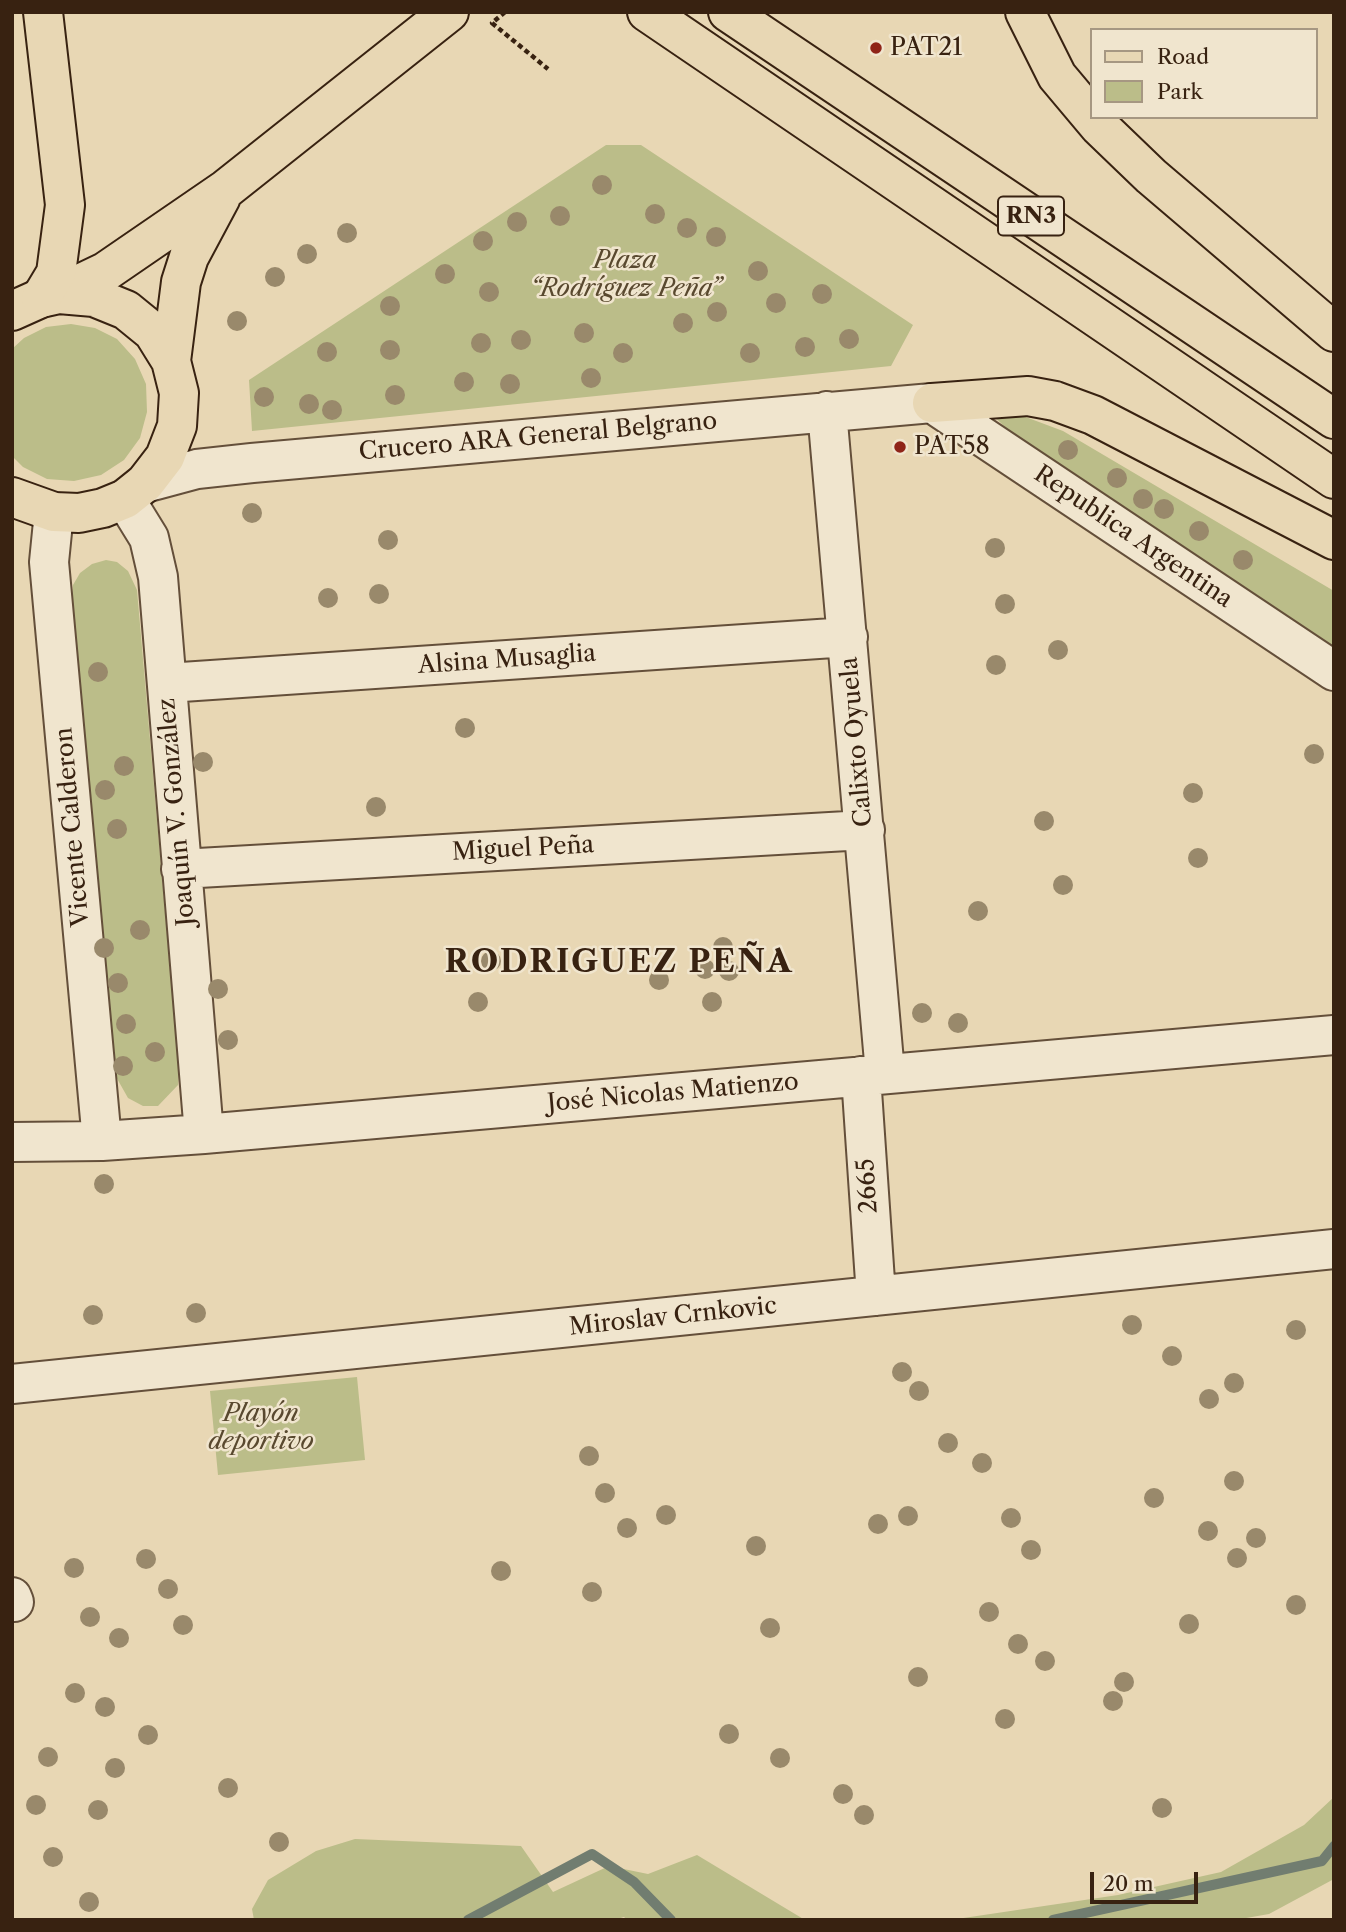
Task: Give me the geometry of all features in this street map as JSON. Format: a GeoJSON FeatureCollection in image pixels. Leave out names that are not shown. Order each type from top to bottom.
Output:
{"type":"FeatureCollection","features":[{"type":"Feature","properties":{"kind":"main road"},"geometry":{"type":"LineString","coordinates":[[38,301],[56,273],[65,218],[43,12]]}},
{"type":"Feature","properties":{"kind":"main road"},"geometry":{"type":"LineString","coordinates":[[38,301],[105,272],[226,189],[449,12]]}},
{"type":"Feature","properties":{"kind":"main road","name":"RN3"},"geometry":{"type":"LineString","coordinates":[[647,12],[1334,479]]}},
{"type":"Feature","properties":{"kind":"main road","name":"RN3"},"geometry":{"type":"LineString","coordinates":[[728,12],[1334,418]]}},
{"type":"Feature","properties":{"kind":"main road"},"geometry":{"type":"LineString","coordinates":[[1025,12],[1057,76],[1090,116]]}},
{"type":"Feature","properties":{"kind":"main road"},"geometry":{"type":"LineString","coordinates":[[1092,119],[1161,185],[1334,332]]}},
{"type":"Feature","properties":{"kind":"main road"},"geometry":{"type":"LineString","coordinates":[[171,361],[181,282],[189,257],[226,189]]}},
{"type":"Feature","properties":{"kind":"main road"},"geometry":{"type":"LineString","coordinates":[[12,497],[54,512],[79,513],[103,508],[135,491],[165,457],[177,426],[179,393],[171,361],[153,332],[126,310],[94,297],[38,301]]}},
{"type":"Feature","properties":{"kind":"main road"},"geometry":{"type":"LineString","coordinates":[[932,403],[1028,396],[1055,401],[1093,415],[1334,540]]}},
{"type":"Feature","properties":{"kind":"street","name":"Crucero ARA General Belgrano"},"geometry":{"type":"LineString","coordinates":[[135,491],[197,469],[932,403]]}},
{"type":"Feature","properties":{"kind":"street","name":"Republica Argentina"},"geometry":{"type":"LineString","coordinates":[[932,403],[1334,671]]}},
{"type":"Feature","properties":{"kind":"street","name":"Calixto Oyuela"},"geometry":{"type":"LineString","coordinates":[[827,411],[865,830],[873,1075]]}},
{"type":"Feature","properties":{"kind":"street","name":"Joaquín V. González"},"geometry":{"type":"LineString","coordinates":[[135,491],[154,557],[204,1134]]}},
{"type":"Feature","properties":{"kind":"street","name":"Vicente Calderon"},"geometry":{"type":"LineString","coordinates":[[54,512],[49,562],[102,1141]]}},
{"type":"Feature","properties":{"kind":"street","name":"Alsina Musaglia"},"geometry":{"type":"LineString","coordinates":[[167,683],[848,637]]}},
{"type":"Feature","properties":{"kind":"street","name":"Miguel Peña"},"geometry":{"type":"LineString","coordinates":[[181,869],[865,830]]}},
{"type":"Feature","properties":{"kind":"street","name":"José Nicolas Matienzo"},"geometry":{"type":"LineString","coordinates":[[12,1142],[102,1141],[204,1134],[1334,1035]]}},
{"type":"Feature","properties":{"kind":"street","name":"2665"},"geometry":{"type":"LineString","coordinates":[[873,1075],[876,1296]]}},
{"type":"Feature","properties":{"kind":"street","name":"Miroslav Crnkovic"},"geometry":{"type":"LineString","coordinates":[[12,1384],[1334,1249]]}},
{"type":"Feature","properties":{"kind":"path"},"geometry":{"type":"LineString","coordinates":[[505,12],[492,23],[548,69]]}},
{"type":"Feature","properties":{"kind":"green space","name":"Plaza “Rodríguez Peña”"},"geometry":{"type":"Polygon","coordinates":[[[606,145],[641,145],[913,325],[891,366],[252,431],[249,380],[606,145]]]}},
{"type":"Feature","properties":{"kind":"green space"},"geometry":{"type":"Polygon","coordinates":[[[71,324],[95,328],[117,339],[135,359],[146,384],[147,412],[140,438],[124,460],[101,475],[74,481],[47,479],[23,467],[12,456],[12,349],[24,338],[46,327],[71,324]]]}},
{"type":"Feature","properties":{"kind":"green space"},"geometry":{"type":"Polygon","coordinates":[[[975,398],[1063,431],[1334,591],[1334,657],[1034,455],[975,398]]]}},
{"type":"Feature","properties":{"kind":"green space"},"geometry":{"type":"Polygon","coordinates":[[[106,560],[117,562],[128,571],[137,590],[179,1073],[178,1085],[158,1106],[143,1106],[128,1098],[115,1075],[72,598],[73,585],[80,573],[92,564],[106,560]]]}},
{"type":"Feature","properties":{"kind":"green space","name":"Playón deportivo"},"geometry":{"type":"Polygon","coordinates":[[[357,1377],[365,1460],[218,1475],[210,1391],[357,1377]]]}},
{"type":"Feature","properties":{"kind":"green space"},"geometry":{"type":"Polygon","coordinates":[[[1334,1797],[1334,1879],[1269,1914],[1235,1920],[950,1920],[1118,1895],[1221,1872],[1304,1825],[1334,1797]]]}},
{"type":"Feature","properties":{"kind":"green space"},"geometry":{"type":"Polygon","coordinates":[[[355,1839],[521,1846],[553,1892],[609,1866],[648,1874],[697,1855],[805,1920],[627,1920],[624,1917],[614,1920],[254,1920],[252,1909],[268,1880],[316,1851],[355,1839]]]}},
{"type":"Feature","properties":{"kind":"waterway"},"geometry":{"type":"LineString","coordinates":[[1053,1920],[1322,1861],[1334,1846]]}},
{"type":"Feature","properties":{"kind":"waterway"},"geometry":{"type":"LineString","coordinates":[[468,1920],[592,1854],[634,1882],[671,1920]]}},
{"type":"Feature","properties":{"kind":"place","name":"PAT21"},"geometry":{"type":"Point","coordinates":[876,48]}},
{"type":"Feature","properties":{"kind":"place","name":"PAT58"},"geometry":{"type":"Point","coordinates":[900,447]}},
{"type":"Feature","properties":{"kind":"district","name":"RODRIGUEZ PEÑA"},"geometry":{"type":"Point","coordinates":[619,963]}}]}
